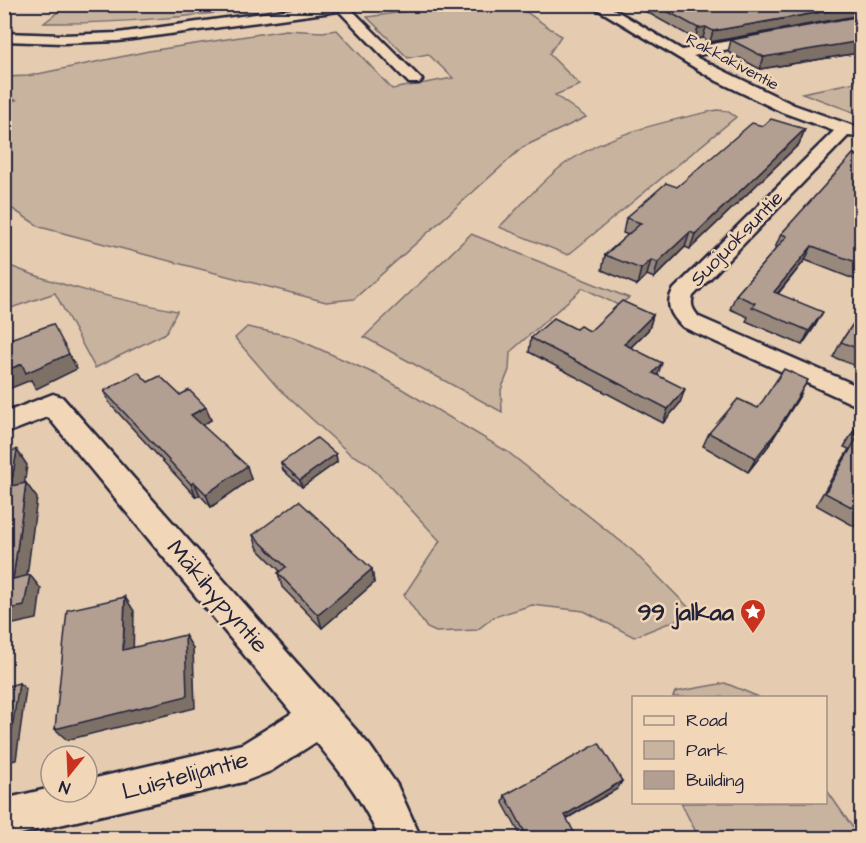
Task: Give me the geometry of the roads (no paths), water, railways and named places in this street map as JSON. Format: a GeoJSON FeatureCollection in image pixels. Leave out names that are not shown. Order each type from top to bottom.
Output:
{"type":"FeatureCollection","features":[{"type":"Feature","properties":{"kind":"street"},"geometry":{"type":"LineString","coordinates":[[4,37],[63,39],[118,37],[360,4]]}},
{"type":"Feature","properties":{"kind":"street","name":"Rakkakiventie"},"geometry":{"type":"LineString","coordinates":[[595,4],[752,94],[801,115],[853,132]]}},
{"type":"Feature","properties":{"kind":"street"},"geometry":{"type":"LineString","coordinates":[[342,7],[414,80]]}},
{"type":"Feature","properties":{"kind":"street"},"geometry":{"type":"LineString","coordinates":[[682,54],[781,35]]}},
{"type":"Feature","properties":{"kind":"street","name":"Suojuoksuntie"},"geometry":{"type":"LineString","coordinates":[[853,132],[698,278],[679,300],[683,315],[692,322],[861,399]]}},
{"type":"Feature","properties":{"kind":"street","name":"Mäkihypyntie"},"geometry":{"type":"LineString","coordinates":[[4,424],[53,404],[356,759],[383,799],[400,838]]}},
{"type":"Feature","properties":{"kind":"street","name":"Luistelijantie"},"geometry":{"type":"LineString","coordinates":[[4,820],[243,763],[257,757],[321,717]]}},
{"type":"Feature","properties":{"kind":"waterway"},"geometry":{"type":"LineString","coordinates":[[216,11],[243,4]]}},
{"type":"Feature","properties":{"kind":"place","name":"99 jalkaa"},"geometry":{"type":"Point","coordinates":[753,635]}}]}
